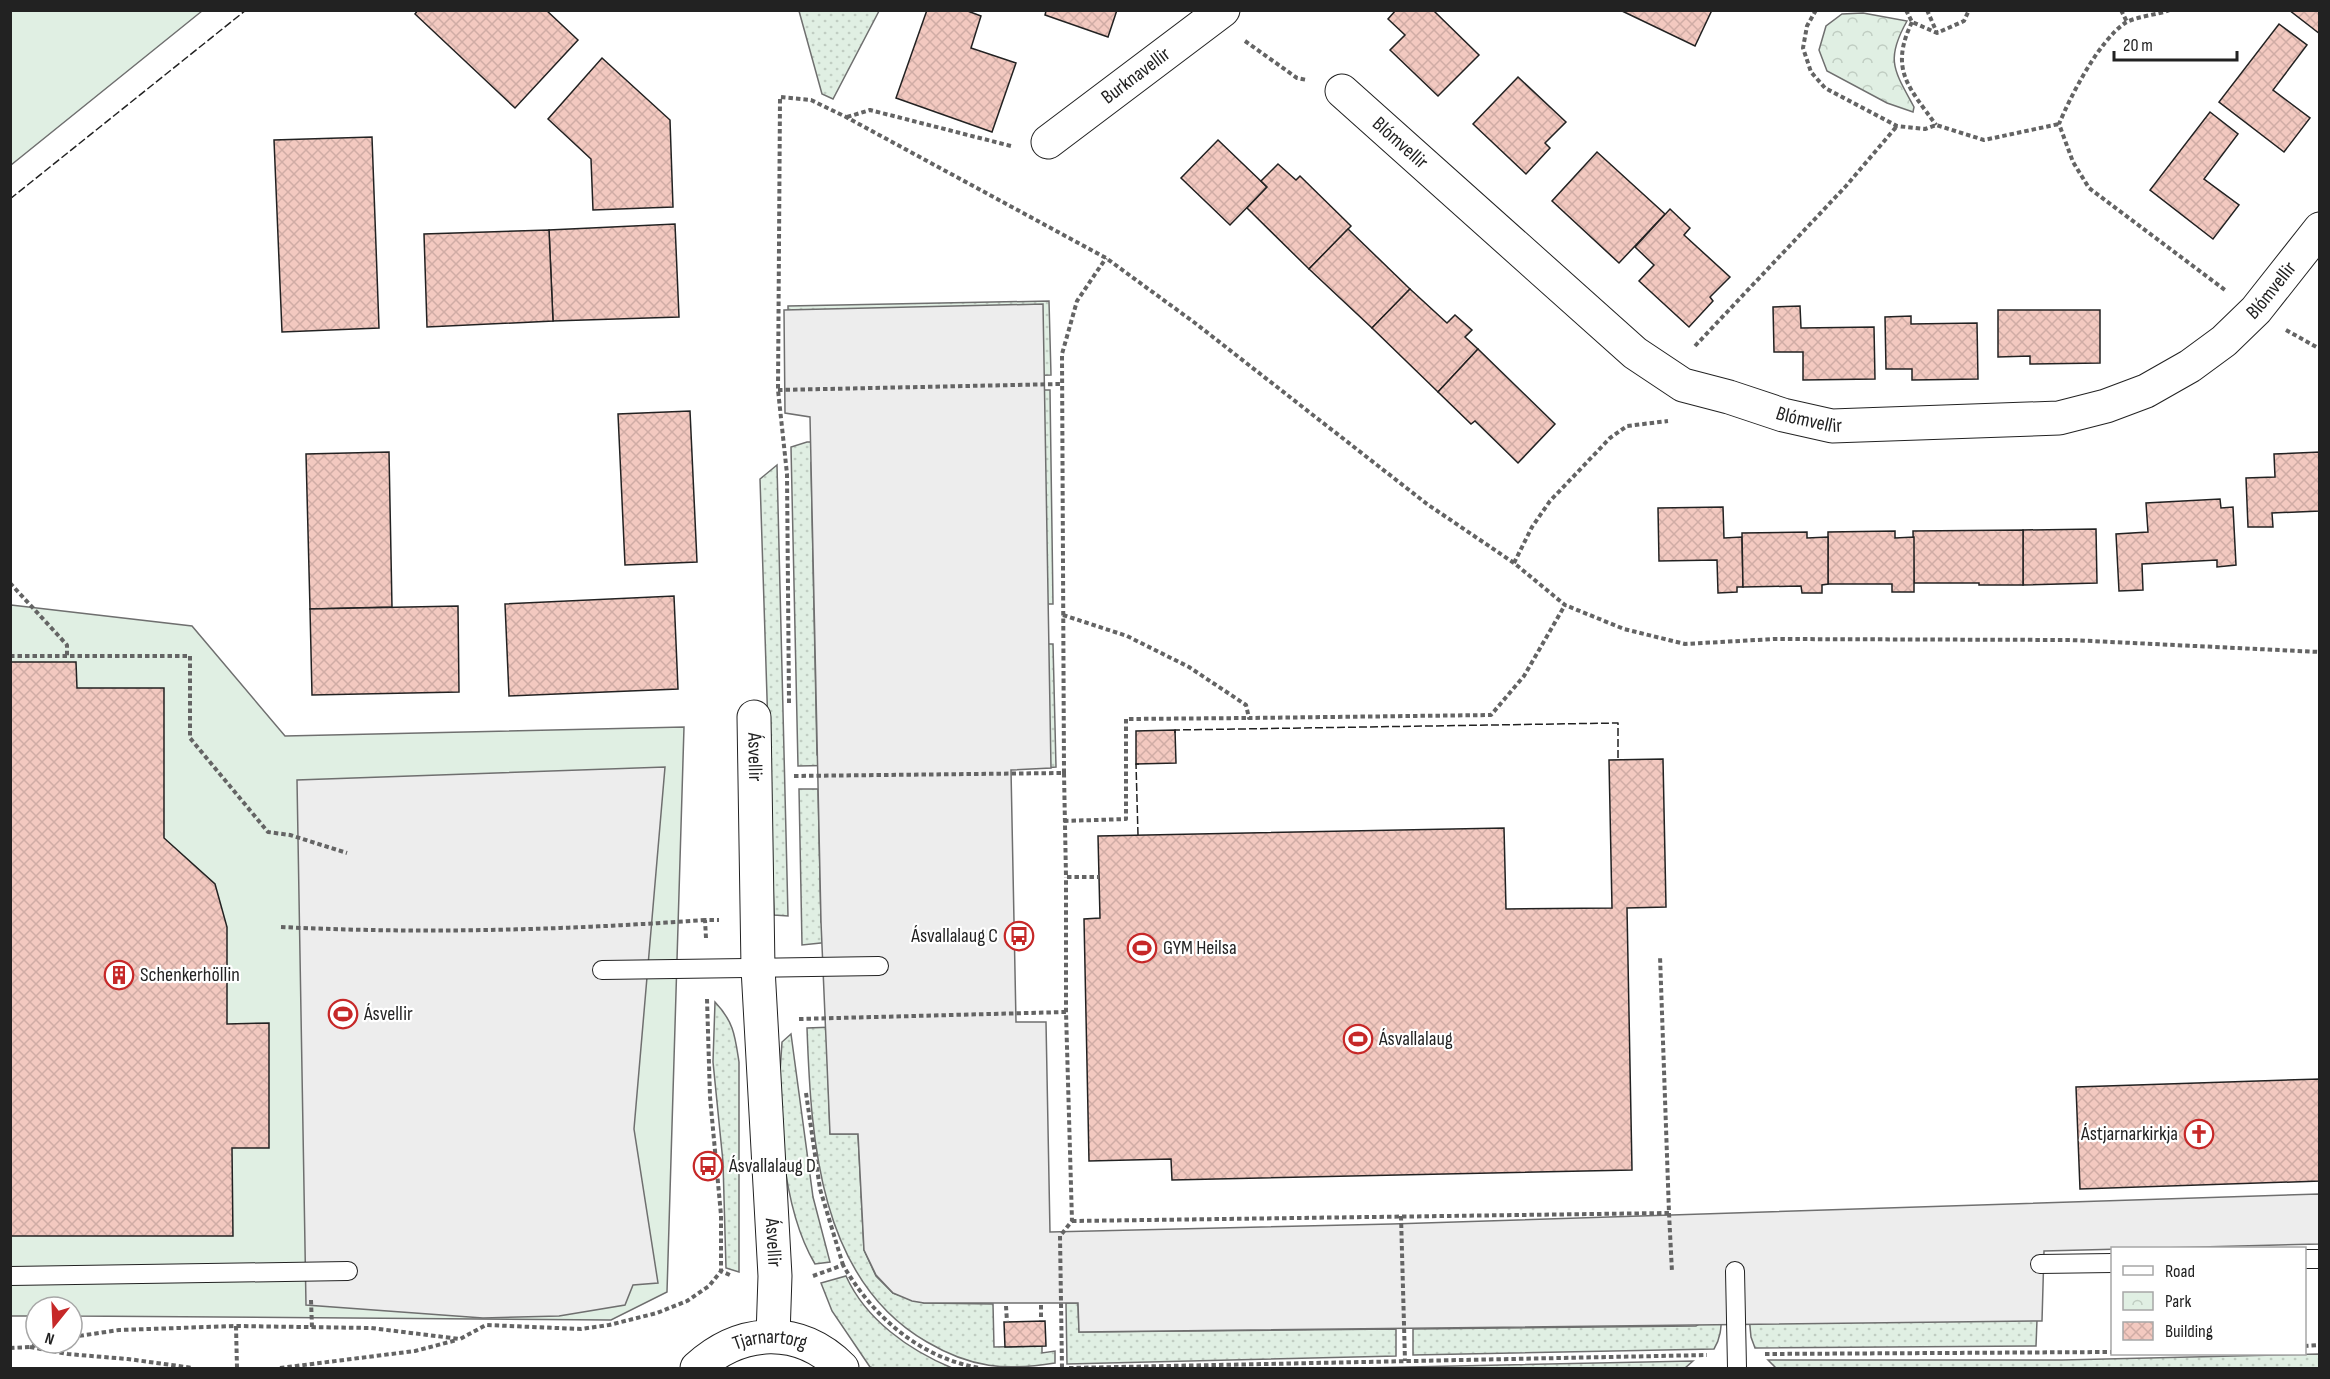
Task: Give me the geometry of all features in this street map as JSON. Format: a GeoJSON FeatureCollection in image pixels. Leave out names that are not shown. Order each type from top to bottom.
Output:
{"type":"FeatureCollection","features":[{"type":"Feature","properties":{"kind":"street","name":"Burknavellir"},"geometry":{"type":"LineString","coordinates":[[1048,142],[1231,23]]}},
{"type":"Feature","properties":{"kind":"street","name":"Blómvellir"},"geometry":{"type":"LineString","coordinates":[[1342,91],[1635,353],[1683,385],[1729,397],[1782,415],[1832,426],[2059,418],[2106,406],[2146,391],[2190,366],[2224,341],[2256,310],[2319,229]]}},
{"type":"Feature","properties":{"kind":"street","name":"Ásvellir"},"geometry":{"type":"LineString","coordinates":[[754,717],[758,968],[775,1276],[773,1336]]}},
{"type":"Feature","properties":{"kind":"street","name":"Tjarnartorg"},"geometry":{"type":"LineString","coordinates":[[697,1368],[720,1350],[746,1339],[773,1336],[802,1342],[829,1355],[842,1368]]}},
{"type":"Feature","properties":{"kind":"lane"},"geometry":{"type":"LineString","coordinates":[[602,970],[879,966]]}},
{"type":"Feature","properties":{"kind":"lane"},"geometry":{"type":"LineString","coordinates":[[2040,1264],[2111,1263]]}},
{"type":"Feature","properties":{"kind":"lane"},"geometry":{"type":"LineString","coordinates":[[10,1276],[348,1271]]}},
{"type":"Feature","properties":{"kind":"lane"},"geometry":{"type":"LineString","coordinates":[[1735,1271],[1737,1362]]}},
{"type":"Feature","properties":{"kind":"path"},"geometry":{"type":"LineString","coordinates":[[1816,10],[1807,26],[1803,48],[1811,72],[1825,88],[1897,126],[1925,129],[1936,125],[1984,140],[2059,124]]}},
{"type":"Feature","properties":{"kind":"path"},"geometry":{"type":"LineString","coordinates":[[1906,10],[1912,22],[1937,33],[1964,21],[1969,10]]}},
{"type":"Feature","properties":{"kind":"path"},"geometry":{"type":"LineString","coordinates":[[1927,10],[1937,33]]}},
{"type":"Feature","properties":{"kind":"path"},"geometry":{"type":"LineString","coordinates":[[2121,10],[2127,22]]}},
{"type":"Feature","properties":{"kind":"path"},"geometry":{"type":"LineString","coordinates":[[2170,10],[2127,22],[2108,39],[2072,92],[2059,124],[2073,162],[2089,188],[2235,298],[2319,349]]}},
{"type":"Feature","properties":{"kind":"path"},"geometry":{"type":"LineString","coordinates":[[1912,22],[1902,51],[1904,77],[1936,125]]}},
{"type":"Feature","properties":{"kind":"path"},"geometry":{"type":"LineString","coordinates":[[1231,23],[1297,78]]}},
{"type":"Feature","properties":{"kind":"path"},"geometry":{"type":"LineString","coordinates":[[789,706],[787,474],[778,390],[780,97],[811,100],[846,117],[1106,258],[1204,330],[1427,504],[1514,563],[1565,605],[1624,629],[1685,644],[1775,639],[2070,640],[2319,650]]}},
{"type":"Feature","properties":{"kind":"path"},"geometry":{"type":"LineString","coordinates":[[846,117],[870,110],[1020,148],[1048,142]]}},
{"type":"Feature","properties":{"kind":"path"},"geometry":{"type":"LineString","coordinates":[[1514,563],[1532,527],[1550,501],[1610,438],[1627,426],[1651,425],[1672,420],[1682,398],[1683,385],[1694,348],[1846,186],[1897,126]]}},
{"type":"Feature","properties":{"kind":"path"},"geometry":{"type":"LineString","coordinates":[[1062,1368],[1060,1236],[1072,1221],[1066,1012],[1062,354],[1077,301],[1106,258]]}},
{"type":"Feature","properties":{"kind":"path"},"geometry":{"type":"LineString","coordinates":[[778,390],[1061,384]]}},
{"type":"Feature","properties":{"kind":"path"},"geometry":{"type":"LineString","coordinates":[[10,583],[67,645],[67,656]]}},
{"type":"Feature","properties":{"kind":"path"},"geometry":{"type":"LineString","coordinates":[[1064,821],[1126,819],[1126,719],[1491,716],[1524,676],[1565,605]]}},
{"type":"Feature","properties":{"kind":"path"},"geometry":{"type":"LineString","coordinates":[[1063,615],[1127,636],[1189,667],[1246,705],[1249,718]]}},
{"type":"Feature","properties":{"kind":"path"},"geometry":{"type":"LineString","coordinates":[[10,656],[190,656],[190,738],[268,832],[290,835],[347,853]]}},
{"type":"Feature","properties":{"kind":"path"},"geometry":{"type":"LineString","coordinates":[[790,776],[1064,773]]}},
{"type":"Feature","properties":{"kind":"path"},"geometry":{"type":"LineString","coordinates":[[1066,877],[1099,877]]}},
{"type":"Feature","properties":{"kind":"path"},"geometry":{"type":"LineString","coordinates":[[281,927],[387,932],[571,929],[705,920]]}},
{"type":"Feature","properties":{"kind":"path"},"geometry":{"type":"LineString","coordinates":[[1660,956],[1672,1272]]}},
{"type":"Feature","properties":{"kind":"path"},"geometry":{"type":"LineString","coordinates":[[796,967],[800,1029]]}},
{"type":"Feature","properties":{"kind":"path"},"geometry":{"type":"LineString","coordinates":[[280,1368],[415,1350],[460,1339],[486,1325],[581,1329],[609,1325],[687,1301],[709,1286],[721,1271],[721,1215],[710,1096],[707,969]]}},
{"type":"Feature","properties":{"kind":"path"},"geometry":{"type":"LineString","coordinates":[[799,1019],[1066,1012]]}},
{"type":"Feature","properties":{"kind":"path"},"geometry":{"type":"LineString","coordinates":[[805,1084],[820,1189],[843,1265],[856,1288],[889,1323],[920,1347],[947,1360],[980,1368]]}},
{"type":"Feature","properties":{"kind":"path"},"geometry":{"type":"LineString","coordinates":[[1072,1221],[1669,1213]]}},
{"type":"Feature","properties":{"kind":"path"},"geometry":{"type":"LineString","coordinates":[[1401,1216],[1405,1361]]}},
{"type":"Feature","properties":{"kind":"path"},"geometry":{"type":"LineString","coordinates":[[813,1276],[843,1265]]}},
{"type":"Feature","properties":{"kind":"path"},"geometry":{"type":"LineString","coordinates":[[721,1271],[732,1276]]}},
{"type":"Feature","properties":{"kind":"path"},"geometry":{"type":"LineString","coordinates":[[1041,1305],[1041,1321]]}},
{"type":"Feature","properties":{"kind":"path"},"geometry":{"type":"LineString","coordinates":[[1006,1306],[1007,1322]]}},
{"type":"Feature","properties":{"kind":"path"},"geometry":{"type":"LineString","coordinates":[[84,1335],[119,1330],[236,1326],[371,1328],[460,1339]]}},
{"type":"Feature","properties":{"kind":"path"},"geometry":{"type":"LineString","coordinates":[[236,1326],[237,1368]]}},
{"type":"Feature","properties":{"kind":"path"},"geometry":{"type":"LineString","coordinates":[[1069,1368],[1405,1361],[1737,1362],[2111,1352]]}},
{"type":"Feature","properties":{"kind":"path"},"geometry":{"type":"LineString","coordinates":[[80,1355],[193,1368]]}},
{"type":"Feature","properties":{"kind":"green space"},"geometry":{"type":"Polygon","coordinates":[[[11,10],[202,10],[202,11],[11,165],[11,10]]]}},
{"type":"Feature","properties":{"kind":"green space"},"geometry":{"type":"Polygon","coordinates":[[[799,11],[879,11],[833,99],[822,94],[799,11]]]}},
{"type":"Feature","properties":{"kind":"green space"},"geometry":{"type":"Polygon","coordinates":[[[1863,13],[1907,21],[1900,34],[1894,56],[1897,74],[1914,107],[1913,112],[1887,103],[1827,71],[1819,50],[1826,26],[1842,14],[1863,13]]]}},
{"type":"Feature","properties":{"kind":"green space"},"geometry":{"type":"Polygon","coordinates":[[[1049,301],[1051,375],[789,381],[788,306],[1049,301]]]}},
{"type":"Feature","properties":{"kind":"green space"},"geometry":{"type":"Polygon","coordinates":[[[1035,390],[1050,390],[1053,604],[1038,604],[1035,390]]]}},
{"type":"Feature","properties":{"kind":"green space"},"geometry":{"type":"Polygon","coordinates":[[[807,442],[820,442],[811,463],[817,755],[850,765],[798,766],[791,447],[807,442]]]}},
{"type":"Feature","properties":{"kind":"green space"},"geometry":{"type":"Polygon","coordinates":[[[777,465],[788,916],[774,915],[760,479],[777,465]]]}},
{"type":"Feature","properties":{"kind":"green space","name":"Ásvellir"},"geometry":{"type":"Polygon","coordinates":[[[11,605],[192,626],[285,736],[684,727],[667,1292],[611,1320],[84,1316],[84,1295],[24,1295],[24,1316],[11,1316],[11,605]]]}},
{"type":"Feature","properties":{"kind":"green space"},"geometry":{"type":"Polygon","coordinates":[[[1041,644],[1053,644],[1056,767],[1043,768],[1041,644]]]}},
{"type":"Feature","properties":{"kind":"green space"},"geometry":{"type":"Polygon","coordinates":[[[799,789],[818,789],[821,922],[830,942],[802,945],[799,789]]]}},
{"type":"Feature","properties":{"kind":"green space"},"geometry":{"type":"Polygon","coordinates":[[[715,1002],[733,1030],[739,1062],[739,1272],[726,1268],[723,1162],[713,1062],[715,1002]]]}},
{"type":"Feature","properties":{"kind":"green space"},"geometry":{"type":"Polygon","coordinates":[[[863,1026],[827,1040],[830,1134],[858,1134],[864,1250],[876,1276],[893,1293],[924,1303],[993,1304],[994,1347],[1042,1346],[1042,1353],[1055,1351],[1055,1363],[1004,1367],[974,1362],[943,1351],[891,1315],[863,1283],[843,1245],[828,1204],[818,1160],[812,1116],[807,1028],[863,1026]]]}},
{"type":"Feature","properties":{"kind":"green space"},"geometry":{"type":"Polygon","coordinates":[[[791,1034],[813,1197],[830,1262],[815,1264],[804,1241],[788,1186],[781,1126],[780,1068],[782,1042],[791,1034]]]}},
{"type":"Feature","properties":{"kind":"green space"},"geometry":{"type":"Polygon","coordinates":[[[846,1276],[865,1306],[890,1332],[920,1352],[952,1368],[870,1367],[832,1311],[821,1283],[846,1276]]]}},
{"type":"Feature","properties":{"kind":"green space"},"geometry":{"type":"Polygon","coordinates":[[[1066,1303],[1078,1303],[1079,1332],[1396,1329],[1396,1356],[1067,1364],[1066,1303]]]}},
{"type":"Feature","properties":{"kind":"green space"},"geometry":{"type":"Polygon","coordinates":[[[1722,1309],[1720,1335],[1714,1349],[1413,1355],[1413,1329],[1696,1326],[1722,1309]]]}},
{"type":"Feature","properties":{"kind":"green space"},"geometry":{"type":"Polygon","coordinates":[[[1749,1316],[2037,1320],[2036,1346],[1755,1348],[1751,1337],[1749,1316]]]}},
{"type":"Feature","properties":{"kind":"green space"},"geometry":{"type":"Polygon","coordinates":[[[2319,1354],[2319,1368],[1776,1368],[1768,1360],[2062,1360],[2319,1354]]]}},
{"type":"Feature","properties":{"kind":"green space"},"geometry":{"type":"Polygon","coordinates":[[[1693,1361],[1685,1368],[1361,1368],[1693,1361]]]}},
{"type":"Feature","properties":{"kind":"shaded area"},"geometry":{"type":"Polygon","coordinates":[[[1043,304],[1051,768],[1011,770],[1016,1022],[1046,1022],[1050,1232],[1392,1224],[2319,1194],[2319,1244],[2111,1247],[2111,1249],[2044,1251],[2042,1321],[1079,1332],[1078,1303],[924,1303],[893,1293],[876,1275],[864,1250],[858,1134],[830,1134],[821,922],[810,417],[785,413],[784,310],[1043,304]]]}},
{"type":"Feature","properties":{"kind":"shaded area"},"geometry":{"type":"Polygon","coordinates":[[[665,767],[634,1129],[658,1283],[633,1285],[625,1305],[559,1316],[483,1318],[306,1305],[297,780],[665,767]]]}},
{"type":"Feature","properties":{"kind":"building"},"geometry":{"type":"Polygon","coordinates":[[[418,10],[546,10],[578,40],[515,108],[415,14],[418,10]]]}},
{"type":"Feature","properties":{"kind":"building"},"geometry":{"type":"Polygon","coordinates":[[[927,10],[965,10],[981,16],[971,48],[1016,63],[992,132],[896,98],[927,10]]]}},
{"type":"Feature","properties":{"kind":"building"},"geometry":{"type":"Polygon","coordinates":[[[1043,10],[1117,10],[1108,37],[1045,15],[1046,11],[1043,10]]]}},
{"type":"Feature","properties":{"kind":"building"},"geometry":{"type":"Polygon","coordinates":[[[1396,10],[1437,10],[1435,12],[1479,55],[1438,96],[1390,50],[1405,35],[1388,19],[1396,10]]]}},
{"type":"Feature","properties":{"kind":"building"},"geometry":{"type":"Polygon","coordinates":[[[1620,10],[1712,10],[1695,46],[1620,10]]]}},
{"type":"Feature","properties":{"kind":"building"},"geometry":{"type":"Polygon","coordinates":[[[2289,10],[2320,10],[2320,34],[2289,10]]]}},
{"type":"Feature","properties":{"kind":"building"},"geometry":{"type":"Polygon","coordinates":[[[2279,24],[2307,45],[2273,90],[2310,118],[2284,152],[2219,102],[2279,24]]]}},
{"type":"Feature","properties":{"kind":"building"},"geometry":{"type":"Polygon","coordinates":[[[602,58],[670,120],[673,207],[593,210],[591,159],[548,119],[602,58]]]}},
{"type":"Feature","properties":{"kind":"building"},"geometry":{"type":"Polygon","coordinates":[[[1518,77],[1566,122],[1545,143],[1550,148],[1526,174],[1473,124],[1518,77]]]}},
{"type":"Feature","properties":{"kind":"building"},"geometry":{"type":"Polygon","coordinates":[[[2210,112],[2238,134],[2204,179],[2239,205],[2213,239],[2150,190],[2210,112]]]}},
{"type":"Feature","properties":{"kind":"building"},"geometry":{"type":"Polygon","coordinates":[[[372,137],[379,328],[282,332],[274,140],[372,137]]]}},
{"type":"Feature","properties":{"kind":"building"},"geometry":{"type":"Polygon","coordinates":[[[1218,140],[1267,187],[1230,225],[1181,178],[1218,140]]]}},
{"type":"Feature","properties":{"kind":"building"},"geometry":{"type":"Polygon","coordinates":[[[1597,152],[1665,214],[1619,263],[1552,201],[1597,152]]]}},
{"type":"Feature","properties":{"kind":"building"},"geometry":{"type":"Polygon","coordinates":[[[1278,164],[1296,180],[1300,176],[1351,226],[1309,269],[1247,208],[1267,187],[1261,181],[1278,164]]]}},
{"type":"Feature","properties":{"kind":"building"},"geometry":{"type":"Polygon","coordinates":[[[1670,209],[1690,228],[1684,235],[1730,277],[1710,297],[1713,301],[1689,327],[1639,281],[1654,265],[1635,247],[1670,209]]]}},
{"type":"Feature","properties":{"kind":"building"},"geometry":{"type":"Polygon","coordinates":[[[675,224],[679,317],[553,321],[549,230],[675,224]]]}},
{"type":"Feature","properties":{"kind":"building"},"geometry":{"type":"Polygon","coordinates":[[[1348,229],[1410,289],[1372,328],[1309,269],[1348,229]]]}},
{"type":"Feature","properties":{"kind":"building"},"geometry":{"type":"Polygon","coordinates":[[[549,230],[553,321],[427,327],[424,234],[549,230]]]}},
{"type":"Feature","properties":{"kind":"building"},"geometry":{"type":"Polygon","coordinates":[[[1410,289],[1447,323],[1455,315],[1472,330],[1465,337],[1478,349],[1438,392],[1372,328],[1410,289]]]}},
{"type":"Feature","properties":{"kind":"building"},"geometry":{"type":"Polygon","coordinates":[[[1800,306],[1801,328],[1874,327],[1875,379],[1803,380],[1803,352],[1774,352],[1773,307],[1800,306]]]}},
{"type":"Feature","properties":{"kind":"building"},"geometry":{"type":"Polygon","coordinates":[[[1998,310],[2100,310],[2100,363],[2030,364],[2030,356],[1998,357],[1998,310]]]}},
{"type":"Feature","properties":{"kind":"building"},"geometry":{"type":"Polygon","coordinates":[[[1911,316],[1911,324],[1977,323],[1978,379],[1912,380],[1912,369],[1886,369],[1885,317],[1911,316]]]}},
{"type":"Feature","properties":{"kind":"building"},"geometry":{"type":"Polygon","coordinates":[[[1478,349],[1555,424],[1518,463],[1475,421],[1471,424],[1438,392],[1478,349]]]}},
{"type":"Feature","properties":{"kind":"building"},"geometry":{"type":"Polygon","coordinates":[[[690,411],[697,562],[625,565],[618,414],[690,411]]]}},
{"type":"Feature","properties":{"kind":"building"},"geometry":{"type":"Polygon","coordinates":[[[389,452],[392,607],[310,609],[306,454],[389,452]]]}},
{"type":"Feature","properties":{"kind":"building"},"geometry":{"type":"Polygon","coordinates":[[[2320,452],[2320,511],[2272,513],[2273,527],[2248,527],[2246,478],[2275,477],[2274,454],[2320,452]]]}},
{"type":"Feature","properties":{"kind":"building"},"geometry":{"type":"Polygon","coordinates":[[[2220,499],[2221,508],[2233,507],[2236,565],[2217,567],[2217,560],[2142,564],[2143,590],[2119,591],[2116,534],[2148,532],[2146,503],[2220,499]]]}},
{"type":"Feature","properties":{"kind":"building"},"geometry":{"type":"Polygon","coordinates":[[[1723,507],[1724,538],[1742,537],[1743,587],[1737,587],[1737,592],[1718,593],[1717,560],[1659,561],[1658,508],[1723,507]]]}},
{"type":"Feature","properties":{"kind":"building"},"geometry":{"type":"Polygon","coordinates":[[[2096,529],[2097,583],[2023,585],[2023,530],[2096,529]]]}},
{"type":"Feature","properties":{"kind":"building"},"geometry":{"type":"Polygon","coordinates":[[[2023,530],[2023,585],[1914,583],[1913,531],[2023,530]]]}},
{"type":"Feature","properties":{"kind":"building"},"geometry":{"type":"Polygon","coordinates":[[[1895,531],[1895,538],[1914,537],[1914,592],[1892,592],[1892,584],[1828,584],[1828,532],[1895,531]]]}},
{"type":"Feature","properties":{"kind":"building"},"geometry":{"type":"Polygon","coordinates":[[[1807,532],[1807,538],[1828,537],[1828,584],[1822,585],[1822,593],[1802,593],[1801,586],[1743,587],[1742,533],[1807,532]]]}},
{"type":"Feature","properties":{"kind":"building"},"geometry":{"type":"Polygon","coordinates":[[[674,596],[678,689],[509,696],[505,604],[674,596]]]}},
{"type":"Feature","properties":{"kind":"building"},"geometry":{"type":"Polygon","coordinates":[[[458,606],[459,692],[312,695],[310,609],[458,606]]]}},
{"type":"Feature","properties":{"kind":"building","name":"Schenkerhöllin"},"geometry":{"type":"Polygon","coordinates":[[[10,662],[76,662],[77,688],[164,688],[164,838],[215,884],[227,927],[227,1024],[269,1023],[269,1148],[232,1148],[233,1236],[10,1236],[10,662]]]}},
{"type":"Feature","properties":{"kind":"building"},"geometry":{"type":"Polygon","coordinates":[[[1175,730],[1176,763],[1136,764],[1136,731],[1175,730]]]}},
{"type":"Feature","properties":{"kind":"building","name":"Ásvallalaug"},"geometry":{"type":"Polygon","coordinates":[[[1663,759],[1666,907],[1627,908],[1632,1170],[1172,1180],[1171,1159],[1089,1161],[1084,919],[1100,918],[1098,836],[1504,828],[1506,909],[1612,908],[1609,760],[1663,759]]]}},
{"type":"Feature","properties":{"kind":"building","name":"Ástjarnarkirkja"},"geometry":{"type":"Polygon","coordinates":[[[2320,1079],[2320,1181],[2080,1189],[2076,1087],[2320,1079]]]}},
{"type":"Feature","properties":{"kind":"building"},"geometry":{"type":"Polygon","coordinates":[[[1045,1321],[1046,1346],[1005,1347],[1004,1322],[1045,1321]]]}},
{"type":"Feature","properties":{"kind":"fence"},"geometry":{"type":"LineString","coordinates":[[10,199],[246,10]]}},
{"type":"Feature","properties":{"kind":"fence"},"geometry":{"type":"LineString","coordinates":[[1175,733],[1175,730],[1618,723],[1618,760]]}},
{"type":"Feature","properties":{"kind":"fence"},"geometry":{"type":"LineString","coordinates":[[1138,835],[1136,764],[1140,764]]}},
{"type":"Feature","properties":{"kind":"place","name":"Ásvallalaug C"},"geometry":{"type":"Point","coordinates":[1019,936]}},
{"type":"Feature","properties":{"kind":"place","name":"GYM Heilsa"},"geometry":{"type":"Point","coordinates":[1142,948]}},
{"type":"Feature","properties":{"kind":"place","name":"Schenkerhöllin"},"geometry":{"type":"Point","coordinates":[119,975]}},
{"type":"Feature","properties":{"kind":"place","name":"Ásvellir"},"geometry":{"type":"Point","coordinates":[343,1014]}},
{"type":"Feature","properties":{"kind":"place","name":"Ásvallalaug"},"geometry":{"type":"Point","coordinates":[1358,1039]}},
{"type":"Feature","properties":{"kind":"place","name":"Ástjarnarkirkja"},"geometry":{"type":"Point","coordinates":[2199,1134]}},
{"type":"Feature","properties":{"kind":"place","name":"Ásvallalaug D"},"geometry":{"type":"Point","coordinates":[708,1166]}}]}
